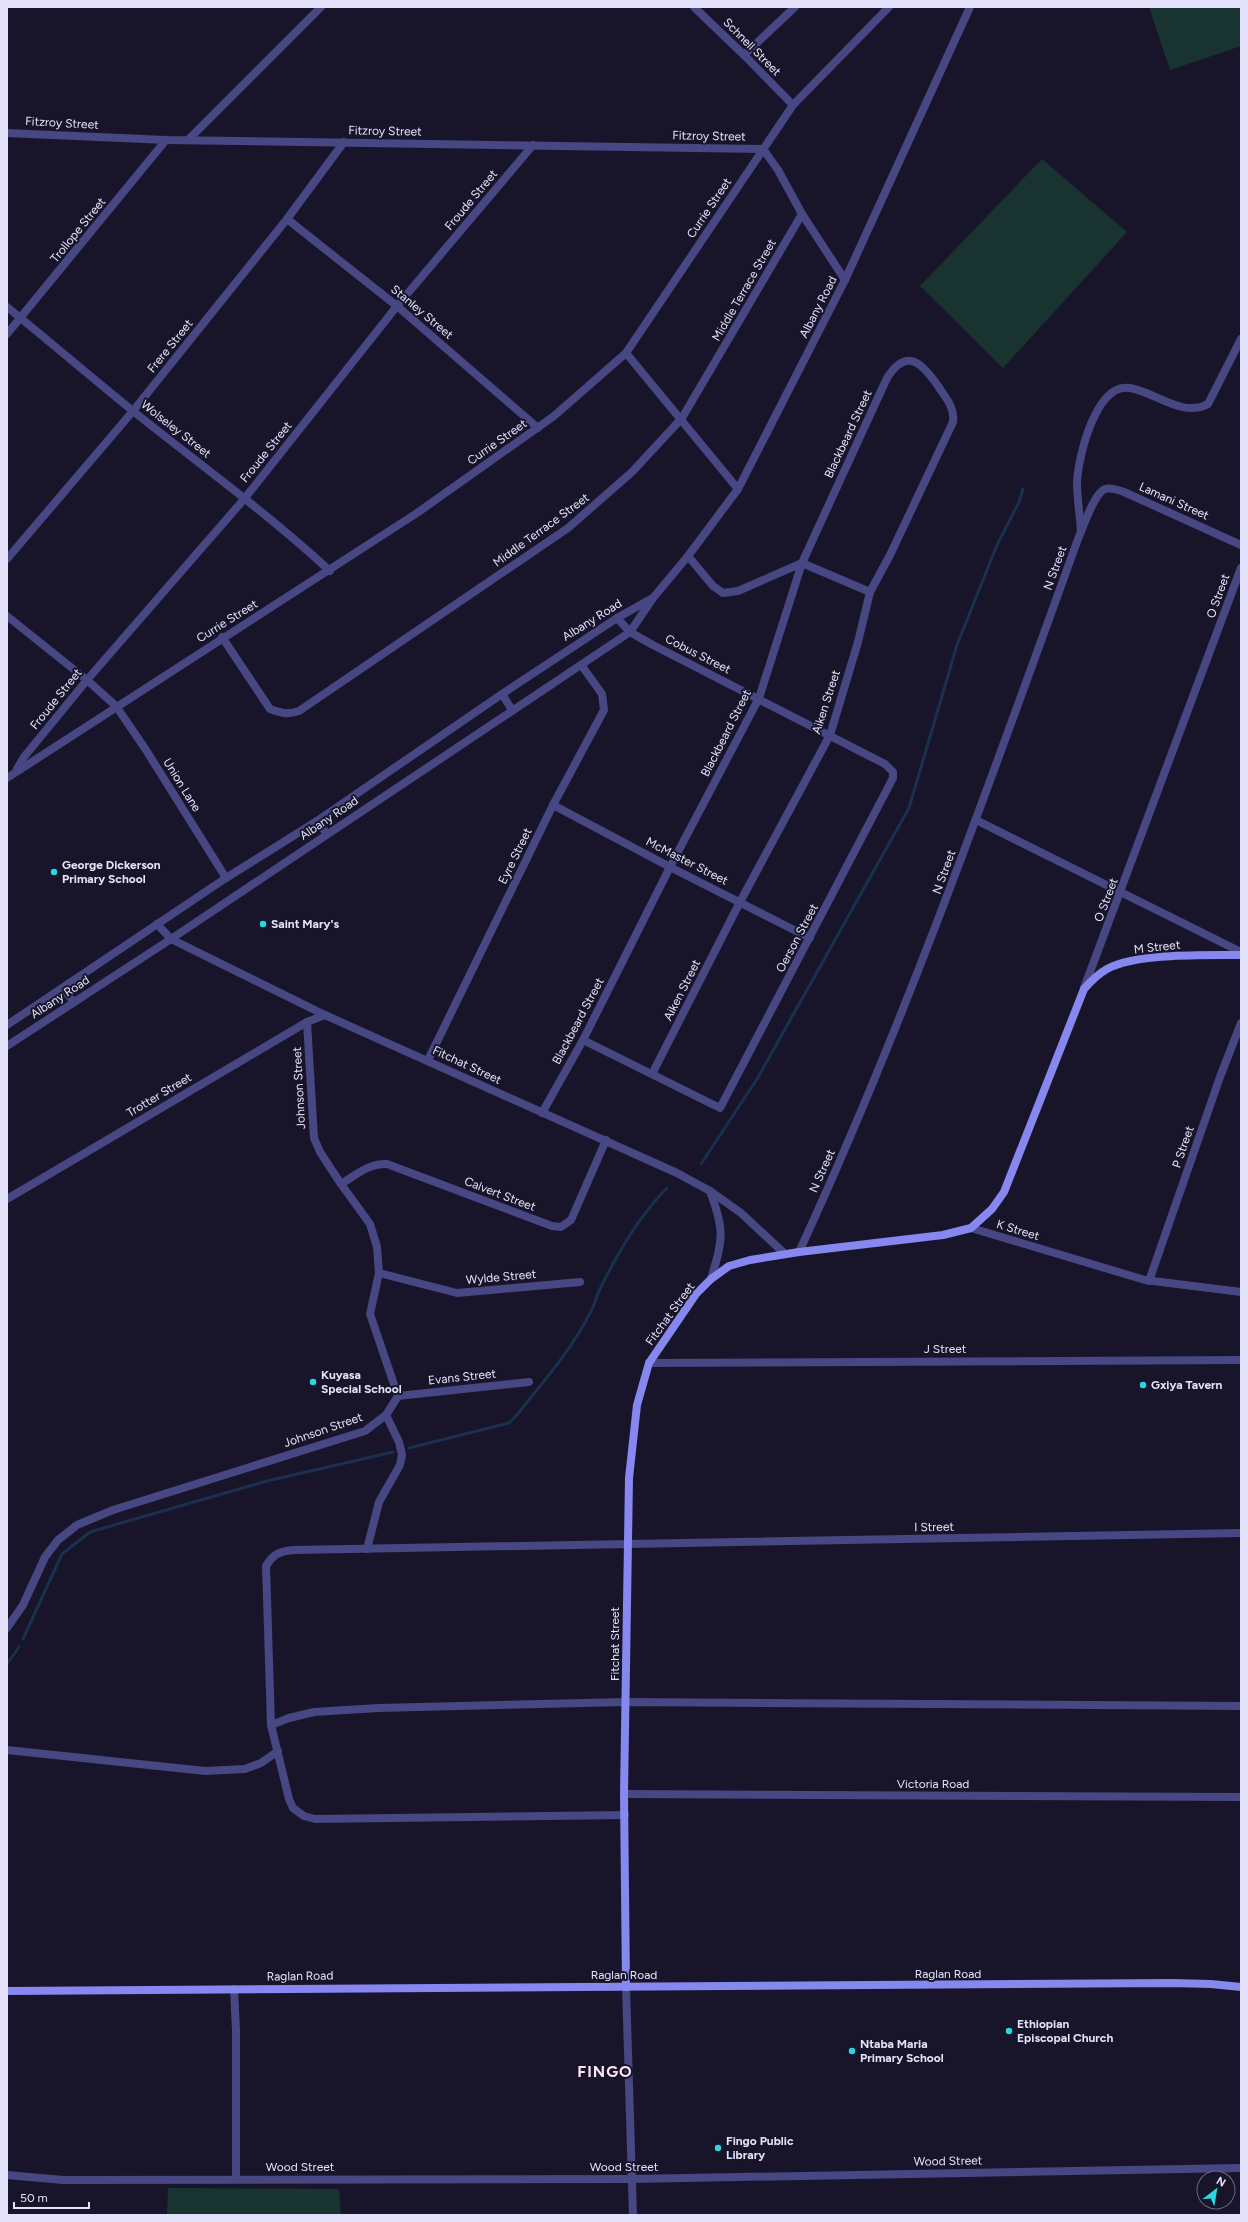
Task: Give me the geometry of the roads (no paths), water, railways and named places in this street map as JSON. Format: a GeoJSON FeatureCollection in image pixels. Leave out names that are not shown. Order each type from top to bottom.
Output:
{"type":"FeatureCollection","features":[{"type":"Feature","properties":{"kind":"street"},"geometry":{"type":"LineString","coordinates":[[188,140],[321,7]]}},
{"type":"Feature","properties":{"kind":"street","name":"Schnell Street"},"geometry":{"type":"LineString","coordinates":[[694,7],[793,105]]}},
{"type":"Feature","properties":{"kind":"street"},"geometry":{"type":"LineString","coordinates":[[744,55],[795,7]]}},
{"type":"Feature","properties":{"kind":"street","name":"Currie Street"},"geometry":{"type":"LineString","coordinates":[[7,778],[222,637],[330,571],[417,513],[538,428],[626,353],[793,105],[889,7]]}},
{"type":"Feature","properties":{"kind":"street","name":"Albany Road"},"geometry":{"type":"LineString","coordinates":[[7,1046],[171,939],[512,710],[582,666],[630,632],[653,598],[688,556],[738,489],[845,280],[970,7]]}},
{"type":"Feature","properties":{"kind":"street","name":"Fitzroy Street"},"geometry":{"type":"LineString","coordinates":[[7,133],[166,140],[763,149]]}},
{"type":"Feature","properties":{"kind":"street","name":"Trollope Street"},"geometry":{"type":"LineString","coordinates":[[7,334],[166,140]]}},
{"type":"Feature","properties":{"kind":"street","name":"Frere Street"},"geometry":{"type":"LineString","coordinates":[[7,559],[133,411],[287,219],[344,142]]}},
{"type":"Feature","properties":{"kind":"street","name":"Froude Street"},"geometry":{"type":"LineString","coordinates":[[16,772],[24,757],[87,680],[245,498],[397,306],[533,145]]}},
{"type":"Feature","properties":{"kind":"street"},"geometry":{"type":"LineString","coordinates":[[763,149],[778,170],[802,214],[845,280]]}},
{"type":"Feature","properties":{"kind":"street","name":"Middle Terrace Street"},"geometry":{"type":"LineString","coordinates":[[222,637],[270,709],[282,714],[299,711],[568,528],[632,472],[682,418],[802,214]]}},
{"type":"Feature","properties":{"kind":"street","name":"Stanley Street"},"geometry":{"type":"LineString","coordinates":[[287,219],[397,306],[538,428]]}},
{"type":"Feature","properties":{"kind":"street","name":"Wolseley Street"},"geometry":{"type":"LineString","coordinates":[[7,307],[133,411],[293,537],[330,571]]}},
{"type":"Feature","properties":{"kind":"street"},"geometry":{"type":"LineString","coordinates":[[1082,532],[1077,483],[1081,457],[1098,409],[1109,394],[1114,390],[1129,388],[1187,408],[1202,407],[1208,404],[1241,339]]}},
{"type":"Feature","properties":{"kind":"street"},"geometry":{"type":"LineString","coordinates":[[626,353],[682,418],[738,489]]}},
{"type":"Feature","properties":{"kind":"street","name":"Blackbeard Street"},"geometry":{"type":"LineString","coordinates":[[542,1113],[584,1040],[670,867],[759,698],[802,563],[887,378],[898,365],[910,360]]}},
{"type":"Feature","properties":{"kind":"street","name":"Aiken Street"},"geometry":{"type":"LineString","coordinates":[[652,1074],[740,902],[830,735],[858,642],[870,592],[893,548],[953,422],[954,413],[950,403],[930,374],[918,362],[910,360]]}},
{"type":"Feature","properties":{"kind":"street","name":"Lamani Street"},"geometry":{"type":"LineString","coordinates":[[1098,495],[1104,490],[1112,488],[1124,492],[1241,545]]}},
{"type":"Feature","properties":{"kind":"street","name":"N Street"},"geometry":{"type":"LineString","coordinates":[[799,1252],[836,1171],[925,956],[1082,532],[1098,495]]}},
{"type":"Feature","properties":{"kind":"street"},"geometry":{"type":"LineString","coordinates":[[688,556],[713,586],[723,593],[738,591],[768,576],[802,563],[870,592]]}},
{"type":"Feature","properties":{"kind":"street","name":"O Street"},"geometry":{"type":"LineString","coordinates":[[971,1228],[992,1209],[1012,1177],[1122,892],[1241,568]]}},
{"type":"Feature","properties":{"kind":"street","name":"Albany Road"},"geometry":{"type":"LineString","coordinates":[[7,1025],[226,878],[317,821],[502,694],[617,618],[653,598]]}},
{"type":"Feature","properties":{"kind":"street","name":"Union Lane"},"geometry":{"type":"LineString","coordinates":[[7,616],[87,680],[116,706],[146,750],[226,878]]}},
{"type":"Feature","properties":{"kind":"street","name":"Cobus Street"},"geometry":{"type":"LineString","coordinates":[[617,618],[630,632],[885,764],[893,772],[893,778]]}},
{"type":"Feature","properties":{"kind":"street","name":"Eyre Street"},"geometry":{"type":"LineString","coordinates":[[428,1060],[553,805],[604,710],[602,694],[582,666]]}},
{"type":"Feature","properties":{"kind":"street"},"geometry":{"type":"LineString","coordinates":[[502,694],[512,710]]}},
{"type":"Feature","properties":{"kind":"street","name":"Oerson Street"},"geometry":{"type":"LineString","coordinates":[[652,1074],[720,1108],[893,778]]}},
{"type":"Feature","properties":{"kind":"street","name":"McMaster Street"},"geometry":{"type":"LineString","coordinates":[[553,805],[670,867],[810,938]]}},
{"type":"Feature","properties":{"kind":"street"},"geometry":{"type":"LineString","coordinates":[[976,820],[1241,952]]}},
{"type":"Feature","properties":{"kind":"street"},"geometry":{"type":"LineString","coordinates":[[317,821],[326,834]]}},
{"type":"Feature","properties":{"kind":"street","name":"Fitchat Street"},"geometry":{"type":"LineString","coordinates":[[158,924],[171,939],[325,1015],[677,1173],[710,1191],[742,1213],[785,1254]]}},
{"type":"Feature","properties":{"kind":"street","name":"M Street"},"geometry":{"type":"LineString","coordinates":[[1084,989],[1095,977],[1109,968],[1126,962],[1157,958],[1241,955]]}},
{"type":"Feature","properties":{"kind":"street"},"geometry":{"type":"LineString","coordinates":[[62,988],[74,1002]]}},
{"type":"Feature","properties":{"kind":"street","name":"Trotter Street"},"geometry":{"type":"LineString","coordinates":[[7,1199],[307,1022],[325,1015]]}},
{"type":"Feature","properties":{"kind":"street","name":"Johnson Street"},"geometry":{"type":"LineString","coordinates":[[7,1628],[23,1604],[45,1557],[58,1540],[77,1525],[113,1510],[365,1431],[386,1415],[398,1396],[370,1314],[379,1273],[377,1247],[370,1224],[320,1152],[314,1138],[307,1022]]}},
{"type":"Feature","properties":{"kind":"street","name":"P Street"},"geometry":{"type":"LineString","coordinates":[[1150,1280],[1220,1077],[1241,1023]]}},
{"type":"Feature","properties":{"kind":"street"},"geometry":{"type":"LineString","coordinates":[[584,1040],[652,1074]]}},
{"type":"Feature","properties":{"kind":"street","name":"Calvert Street"},"geometry":{"type":"LineString","coordinates":[[341,1184],[369,1166],[377,1163],[387,1164],[552,1226],[561,1227],[571,1220],[606,1140]]}},
{"type":"Feature","properties":{"kind":"street"},"geometry":{"type":"LineString","coordinates":[[710,1191],[720,1218],[721,1244],[711,1279]]}},
{"type":"Feature","properties":{"kind":"street"},"geometry":{"type":"LineString","coordinates":[[785,1254],[943,1235],[971,1228]]}},
{"type":"Feature","properties":{"kind":"street","name":"K Street"},"geometry":{"type":"LineString","coordinates":[[971,1228],[1035,1249],[1150,1280],[1241,1292]]}},
{"type":"Feature","properties":{"kind":"street","name":"Fitchat Street"},"geometry":{"type":"LineString","coordinates":[[626,1987],[624,1794],[627,1702],[627,1544],[629,1478],[633,1428],[637,1405],[649,1363],[686,1307],[711,1279],[729,1266],[785,1254]]}},
{"type":"Feature","properties":{"kind":"street","name":"Wylde Street"},"geometry":{"type":"LineString","coordinates":[[379,1273],[456,1293],[580,1282]]}},
{"type":"Feature","properties":{"kind":"street","name":"J Street"},"geometry":{"type":"LineString","coordinates":[[649,1363],[1241,1360]]}},
{"type":"Feature","properties":{"kind":"street","name":"Evans Street"},"geometry":{"type":"LineString","coordinates":[[398,1396],[529,1382]]}},
{"type":"Feature","properties":{"kind":"street"},"geometry":{"type":"LineString","coordinates":[[367,1549],[379,1502],[400,1465],[402,1454],[399,1442],[386,1415]]}},
{"type":"Feature","properties":{"kind":"street","name":"I Street"},"geometry":{"type":"LineString","coordinates":[[625,1815],[315,1819],[304,1816],[293,1808],[289,1799],[272,1725],[266,1566],[274,1554],[282,1551],[367,1549],[1241,1533]]}},
{"type":"Feature","properties":{"kind":"street"},"geometry":{"type":"LineString","coordinates":[[272,1725],[289,1718],[314,1712],[378,1708],[627,1702],[1241,1706]]}},
{"type":"Feature","properties":{"kind":"street"},"geometry":{"type":"LineString","coordinates":[[7,1750],[205,1771],[245,1769],[261,1763],[278,1751]]}},
{"type":"Feature","properties":{"kind":"street","name":"Victoria Road"},"geometry":{"type":"LineString","coordinates":[[624,1794],[1241,1797]]}},
{"type":"Feature","properties":{"kind":"street","name":"Raglan Road"},"geometry":{"type":"LineString","coordinates":[[7,1991],[1172,1983],[1211,1984],[1241,1987]]}},
{"type":"Feature","properties":{"kind":"street"},"geometry":{"type":"LineString","coordinates":[[626,1987],[633,2215]]}},
{"type":"Feature","properties":{"kind":"street"},"geometry":{"type":"LineString","coordinates":[[234,1989],[236,2030],[236,2179]]}},
{"type":"Feature","properties":{"kind":"street","name":"Wood Street"},"geometry":{"type":"LineString","coordinates":[[7,2175],[63,2180],[632,2179],[1241,2168]]}},
{"type":"Feature","properties":{"kind":"waterway"},"geometry":{"type":"LineString","coordinates":[[701,1164],[757,1079],[909,808],[957,645],[997,545],[1019,502],[1023,489]]}},
{"type":"Feature","properties":{"kind":"waterway"},"geometry":{"type":"LineString","coordinates":[[409,1448],[509,1423],[516,1416],[573,1342],[591,1312],[600,1289],[621,1249],[647,1211],[667,1188]]}},
{"type":"Feature","properties":{"kind":"waterway"},"geometry":{"type":"LineString","coordinates":[[23,1639],[62,1554],[90,1532],[267,1481],[393,1452]]}},
{"type":"Feature","properties":{"kind":"waterway"},"geometry":{"type":"LineString","coordinates":[[7,1664],[19,1647]]}},
{"type":"Feature","properties":{"kind":"place","name":"George Dickerson Primary School"},"geometry":{"type":"Point","coordinates":[54,872]}},
{"type":"Feature","properties":{"kind":"place","name":"Saint Mary's"},"geometry":{"type":"Point","coordinates":[263,924]}},
{"type":"Feature","properties":{"kind":"place","name":"Kuyasa Special School"},"geometry":{"type":"Point","coordinates":[313,1382]}},
{"type":"Feature","properties":{"kind":"place","name":"Gxiya Tavern"},"geometry":{"type":"Point","coordinates":[1143,1385]}},
{"type":"Feature","properties":{"kind":"place","name":"Ethiopian Episcopal Church"},"geometry":{"type":"Point","coordinates":[1009,2031]}},
{"type":"Feature","properties":{"kind":"place","name":"Ntaba Maria Primary School"},"geometry":{"type":"Point","coordinates":[852,2051]}},
{"type":"Feature","properties":{"kind":"place","name":"Fingo Public Library"},"geometry":{"type":"Point","coordinates":[718,2148]}},
{"type":"Feature","properties":{"kind":"district","name":"FINGO"},"geometry":{"type":"Point","coordinates":[605,2071]}}]}
